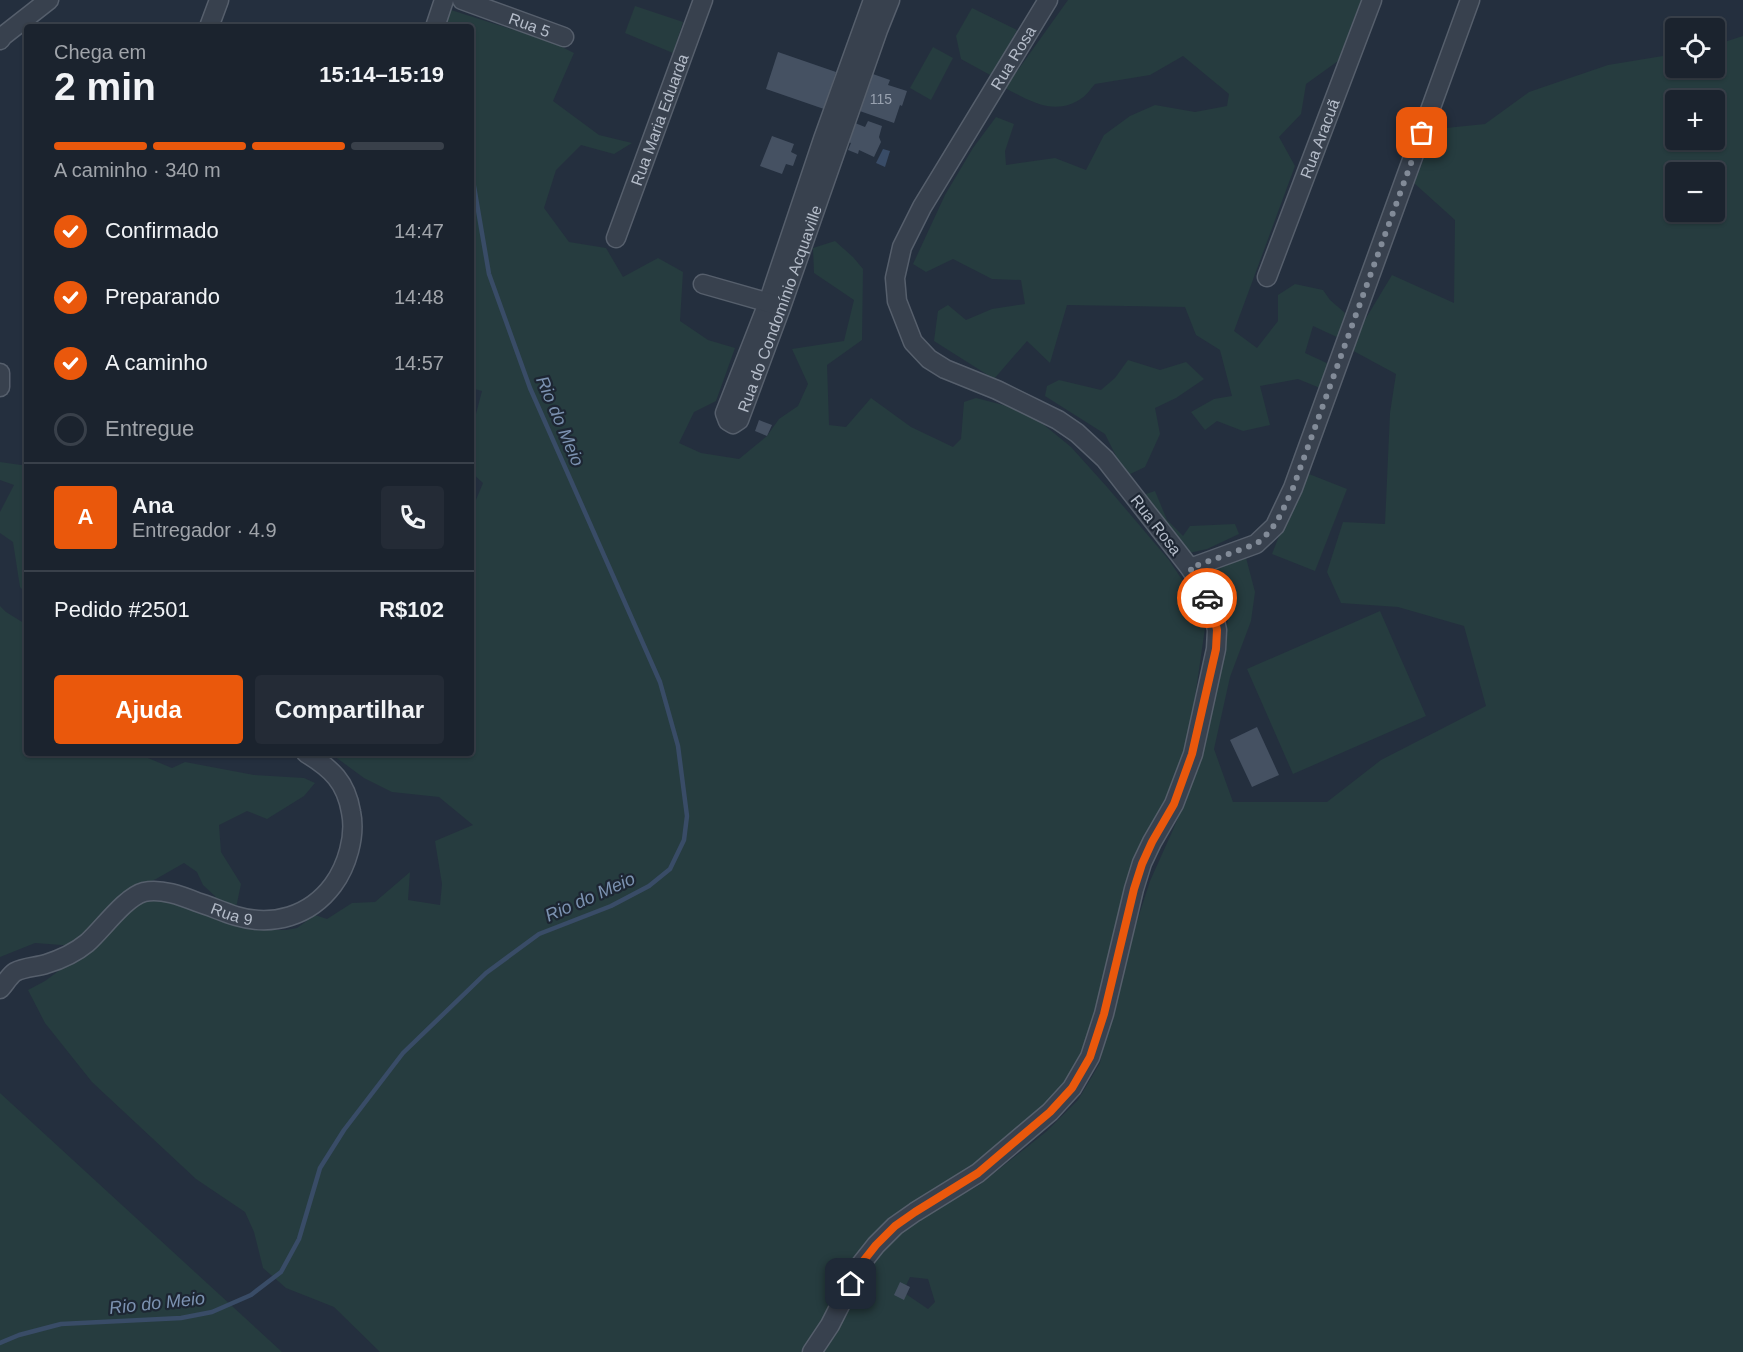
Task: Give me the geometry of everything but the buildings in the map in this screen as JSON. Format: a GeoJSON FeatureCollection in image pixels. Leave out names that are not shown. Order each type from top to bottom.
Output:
{"type":"FeatureCollection","features":[{"type":"Feature","properties":{"kind":"street"},"geometry":{"type":"LineString","coordinates":[[0,40],[49,0]]}},
{"type":"Feature","properties":{"kind":"street"},"geometry":{"type":"LineString","coordinates":[[210,24],[219,0]]}},
{"type":"Feature","properties":{"kind":"street"},"geometry":{"type":"LineString","coordinates":[[436,24],[444,0]]}},
{"type":"Feature","properties":{"kind":"street","name":"Rua 5"},"geometry":{"type":"LineString","coordinates":[[462,0],[564,37]]}},
{"type":"Feature","properties":{"kind":"street","name":"Rua Maria Eduarda"},"geometry":{"type":"LineString","coordinates":[[616,238],[703,0]]}},
{"type":"Feature","properties":{"kind":"street","name":"Rua do Condomínio Acquaville"},"geometry":{"type":"LineString","coordinates":[[775,305],[725,413],[728,421],[733,423],[739,420],[775,305],[871,27],[873,0]]}},
{"type":"Feature","properties":{"kind":"street","name":"Rua do Condomínio Acquaville"},"geometry":{"type":"LineString","coordinates":[[871,27],[890,0]]}},
{"type":"Feature","properties":{"kind":"street","name":"Rua Rosa"},"geometry":{"type":"LineString","coordinates":[[812,1352],[830,1325],[861,1264],[876,1245],[895,1226],[978,1173],[1050,1112],[1072,1088],[1090,1057],[1104,1014],[1142,864],[1174,804],[1192,754],[1216,649],[1217,630],[1212,607],[1203,588],[1105,459],[1092,445],[1058,420],[1032,406],[945,369],[929,359],[913,342],[897,301],[895,278],[902,247],[922,207],[1048,0]]}},
{"type":"Feature","properties":{"kind":"street","name":"Rua Aracuã"},"geometry":{"type":"LineString","coordinates":[[1267,277],[1372,0]]}},
{"type":"Feature","properties":{"kind":"street"},"geometry":{"type":"LineString","coordinates":[[1190,568],[1256,544],[1275,526],[1293,488],[1470,0]]}},
{"type":"Feature","properties":{"kind":"street"},"geometry":{"type":"LineString","coordinates":[[703,284],[775,305]]}},
{"type":"Feature","properties":{"kind":"street"},"geometry":{"type":"LineString","coordinates":[[0,374],[0,387]]}},
{"type":"Feature","properties":{"kind":"street","name":"Rua 9"},"geometry":{"type":"LineString","coordinates":[[0,989],[16,972],[47,964],[86,944],[128,902],[148,891],[184,897],[237,916],[262,921],[297,915],[315,904],[324,897],[337,880],[346,862],[353,820],[348,796],[336,776],[310,756]]}},
{"type":"Feature","properties":{"kind":"green space"},"geometry":{"type":"Polygon","coordinates":[[[1068,0],[1361,0],[1338,61],[1306,84],[1301,114],[1279,137],[1295,166],[1234,331],[1257,348],[1278,321],[1278,295],[1295,284],[1323,290],[1330,300],[1345,313],[1339,338],[1313,326],[1305,353],[1331,365],[1320,388],[1298,379],[1260,386],[1270,425],[1243,431],[1217,421],[1205,430],[1191,412],[1214,399],[1232,396],[1220,350],[1196,335],[1185,307],[1067,305],[1050,363],[1027,341],[994,379],[934,341],[938,311],[948,305],[966,320],[992,309],[1025,304],[1021,280],[992,279],[953,259],[926,272],[913,264],[945,195],[973,148],[996,117],[1014,124],[1005,151],[1006,165],[1055,158],[1086,170],[1104,135],[1130,116],[1155,105],[1195,112],[1227,106],[1229,94],[1183,56],[1150,75],[1095,84],[1082,98],[1072,104],[1062,106],[1052,107],[1033,102],[1005,88],[1068,0]]]}},
{"type":"Feature","properties":{"kind":"green space"},"geometry":{"type":"Polygon","coordinates":[[[635,6],[683,22],[673,53],[625,33],[635,6]]]}},
{"type":"Feature","properties":{"kind":"green space"},"geometry":{"type":"Polygon","coordinates":[[[972,8],[1017,30],[992,76],[961,59],[956,36],[972,8]]]}},
{"type":"Feature","properties":{"kind":"green space"},"geometry":{"type":"Polygon","coordinates":[[[451,10],[552,42],[574,53],[553,101],[599,135],[632,143],[614,154],[581,145],[556,170],[544,208],[569,242],[606,248],[623,277],[658,258],[683,272],[680,321],[708,340],[735,348],[716,401],[694,412],[679,443],[701,453],[739,459],[767,436],[779,419],[798,406],[808,384],[792,349],[844,341],[854,300],[814,273],[813,248],[835,241],[863,269],[862,340],[827,365],[829,425],[846,427],[871,398],[911,427],[953,447],[961,439],[964,402],[976,398],[1027,411],[1071,447],[1107,487],[1169,560],[1200,607],[1205,628],[1189,739],[1089,1043],[1079,1064],[1047,1108],[934,1209],[978,1186],[1047,1131],[1078,1100],[1100,1063],[1111,1002],[1150,881],[1195,777],[1208,722],[1228,620],[1206,581],[1207,568],[1245,554],[1255,592],[1251,621],[1230,677],[1214,749],[1233,802],[1327,802],[1381,760],[1486,706],[1464,626],[1398,607],[1341,603],[1327,572],[1343,522],[1385,524],[1390,413],[1396,374],[1348,348],[1392,275],[1454,303],[1455,220],[1414,183],[1436,129],[1485,124],[1529,92],[1608,65],[1665,56],[1665,78],[1725,78],[1725,42],[1743,36],[1743,1352],[380,1352],[334,1307],[286,1288],[263,1268],[254,1232],[245,1212],[196,1179],[92,1082],[45,1023],[28,990],[99,945],[123,916],[152,892],[176,890],[216,897],[203,885],[197,872],[184,863],[156,879],[131,889],[75,946],[35,943],[0,957],[0,606],[24,623],[24,756],[143,756],[172,768],[185,762],[254,775],[304,778],[315,783],[304,796],[267,819],[247,811],[219,825],[221,852],[241,884],[236,908],[264,930],[297,928],[315,915],[327,919],[352,903],[375,902],[410,872],[408,900],[440,905],[442,884],[435,841],[473,825],[439,797],[392,792],[364,778],[334,756],[474,756],[474,505],[483,483],[474,475],[474,422],[482,391],[474,389],[474,24],[444,24],[451,10]],[[910,1277],[903,1292],[928,1309],[935,1302],[928,1279],[910,1277]]]}},
{"type":"Feature","properties":{"kind":"green space"},"geometry":{"type":"Polygon","coordinates":[[[933,47],[953,58],[931,100],[910,88],[933,47]]]}},
{"type":"Feature","properties":{"kind":"green space"},"geometry":{"type":"Polygon","coordinates":[[[1128,360],[1160,370],[1186,362],[1204,379],[1176,398],[1155,408],[1160,434],[1145,467],[1126,476],[1105,434],[1045,396],[1047,386],[1059,380],[1101,390],[1115,378],[1128,360]]]}},
{"type":"Feature","properties":{"kind":"green space"},"geometry":{"type":"Polygon","coordinates":[[[0,462],[24,465],[24,591],[20,587],[13,542],[0,533],[0,512],[14,485],[0,480],[0,462]]]}},
{"type":"Feature","properties":{"kind":"green space"},"geometry":{"type":"Polygon","coordinates":[[[1304,472],[1347,489],[1315,571],[1272,554],[1304,472]]]}},
{"type":"Feature","properties":{"kind":"green space"},"geometry":{"type":"Polygon","coordinates":[[[1155,491],[1167,520],[1183,536],[1190,526],[1235,524],[1239,534],[1207,549],[1185,554],[1140,496],[1155,491]]]}},
{"type":"Feature","properties":{"kind":"green space"},"geometry":{"type":"Polygon","coordinates":[[[1380,611],[1426,716],[1293,774],[1247,669],[1380,611]]]}},
{"type":"Feature","properties":{"kind":"green space"},"geometry":{"type":"Polygon","coordinates":[[[0,1093],[282,1352],[0,1352],[0,1093]]]}},
{"type":"Feature","properties":{"kind":"water"},"geometry":{"type":"Polygon","coordinates":[[[883,149],[890,151],[885,167],[876,163],[883,149]]]}},
{"type":"Feature","properties":{"kind":"waterway","name":"Rio do Meio"},"geometry":{"type":"LineString","coordinates":[[0,1343],[19,1335],[61,1324],[181,1318],[212,1312],[251,1295],[281,1272],[299,1239],[320,1168],[344,1130],[403,1053],[486,973],[539,934],[611,906],[649,886],[670,869],[684,840],[687,816],[678,746],[660,682],[530,388],[489,274],[474,186]]}},
{"type":"Feature","properties":{"kind":"way so far"},"geometry":{"type":"LineString","coordinates":[[1207,598],[1190,568],[1256,544],[1266,537],[1275,526],[1293,488],[1422,133]]}},
{"type":"Feature","properties":{"kind":"route"},"geometry":{"type":"LineString","coordinates":[[851,1284],[861,1264],[895,1226],[978,1173],[1050,1112],[1072,1088],[1090,1057],[1104,1014],[1142,864],[1174,804],[1192,754],[1216,649],[1217,630],[1212,607],[1207,598]]}}]}
